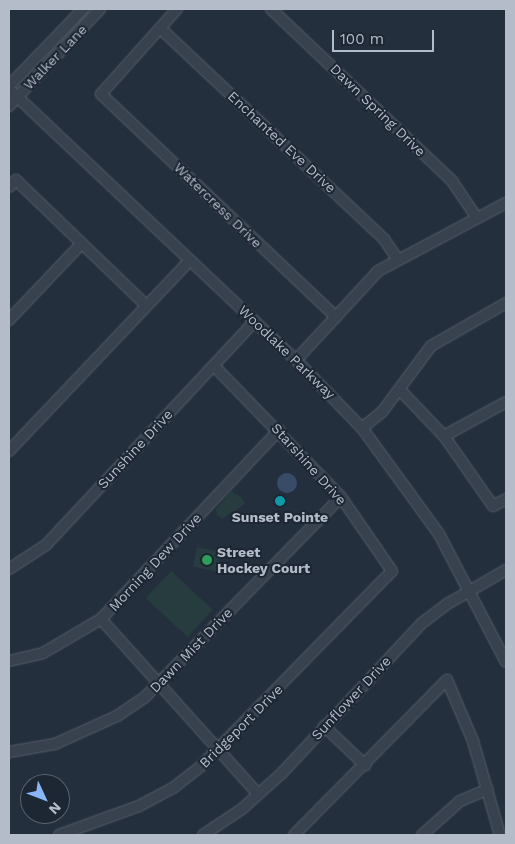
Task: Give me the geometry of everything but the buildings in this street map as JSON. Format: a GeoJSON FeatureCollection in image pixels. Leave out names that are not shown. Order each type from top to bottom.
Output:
{"type":"FeatureCollection","features":[{"type":"Feature","properties":{"kind":"street","name":"Walker Lane"},"geometry":{"type":"LineString","coordinates":[[9,87],[82,9]]}},
{"type":"Feature","properties":{"kind":"street","name":"Walker Lane"},"geometry":{"type":"LineString","coordinates":[[9,106],[100,9]]}},
{"type":"Feature","properties":{"kind":"street"},"geometry":{"type":"LineString","coordinates":[[160,28],[177,9]]}},
{"type":"Feature","properties":{"kind":"street","name":"Dawn Spring Drive"},"geometry":{"type":"LineString","coordinates":[[271,9],[452,181],[477,218]]}},
{"type":"Feature","properties":{"kind":"street","name":"Watercress Drive"},"geometry":{"type":"LineString","coordinates":[[160,28],[101,94],[336,317]]}},
{"type":"Feature","properties":{"kind":"street","name":"Enchanted Eve Drive"},"geometry":{"type":"LineString","coordinates":[[160,28],[384,239],[398,260]]}},
{"type":"Feature","properties":{"kind":"street","name":"Woodlake Parkway"},"geometry":{"type":"LineString","coordinates":[[9,87],[17,97],[296,360],[362,428],[414,497],[472,592],[506,662]]}},
{"type":"Feature","properties":{"kind":"street"},"geometry":{"type":"LineString","coordinates":[[12,184],[81,244],[146,305]]}},
{"type":"Feature","properties":{"kind":"street"},"geometry":{"type":"LineString","coordinates":[[296,360],[378,271],[506,203]]}},
{"type":"Feature","properties":{"kind":"street"},"geometry":{"type":"LineString","coordinates":[[9,320],[81,244]]}},
{"type":"Feature","properties":{"kind":"street"},"geometry":{"type":"LineString","coordinates":[[9,451],[190,260]]}},
{"type":"Feature","properties":{"kind":"street"},"geometry":{"type":"LineString","coordinates":[[362,428],[382,412],[400,390],[413,366],[430,346],[506,303]]}},
{"type":"Feature","properties":{"kind":"street","name":"Sunshine Drive"},"geometry":{"type":"LineString","coordinates":[[9,569],[46,545],[256,322]]}},
{"type":"Feature","properties":{"kind":"street","name":"Starshine Drive"},"geometry":{"type":"LineString","coordinates":[[214,366],[279,430],[341,497],[392,571]]}},
{"type":"Feature","properties":{"kind":"street"},"geometry":{"type":"LineString","coordinates":[[400,390],[419,406],[444,436],[493,506],[506,499]]}},
{"type":"Feature","properties":{"kind":"street"},"geometry":{"type":"LineString","coordinates":[[444,436],[506,402]]}},
{"type":"Feature","properties":{"kind":"street","name":"Morning Dew Drive"},"geometry":{"type":"LineString","coordinates":[[9,661],[43,653],[100,619],[279,430]]}},
{"type":"Feature","properties":{"kind":"street","name":"Dawn Mist Drive"},"geometry":{"type":"LineString","coordinates":[[9,752],[55,744],[88,730],[117,716],[159,684],[341,497]]}},
{"type":"Feature","properties":{"kind":"street","name":"Sunflower Drive"},"geometry":{"type":"LineString","coordinates":[[203,835],[258,794],[422,623],[449,602],[472,592],[506,570]]}},
{"type":"Feature","properties":{"kind":"street","name":"Bridgeport Drive"},"geometry":{"type":"LineString","coordinates":[[59,835],[139,806],[173,788],[219,751],[392,571]]}},
{"type":"Feature","properties":{"kind":"street"},"geometry":{"type":"LineString","coordinates":[[100,619],[258,794]]}},
{"type":"Feature","properties":{"kind":"street"},"geometry":{"type":"LineString","coordinates":[[294,835],[447,680],[460,704],[488,789],[500,835]]}},
{"type":"Feature","properties":{"kind":"street"},"geometry":{"type":"LineString","coordinates":[[324,726],[365,765]]}},
{"type":"Feature","properties":{"kind":"street"},"geometry":{"type":"LineString","coordinates":[[422,835],[460,801],[488,789]]}},
{"type":"Feature","properties":{"kind":"green space"},"geometry":{"type":"Polygon","coordinates":[[[231,491],[242,498],[245,504],[222,519],[217,515],[216,509],[231,491]]]}},
{"type":"Feature","properties":{"kind":"green space","name":"Street Hockey Court"},"geometry":{"type":"Polygon","coordinates":[[[197,547],[220,552],[216,572],[193,567],[197,547]]]}},
{"type":"Feature","properties":{"kind":"green space"},"geometry":{"type":"Polygon","coordinates":[[[171,571],[213,610],[187,637],[146,598],[171,571]]]}},
{"type":"Feature","properties":{"kind":"water"},"geometry":{"type":"Polygon","coordinates":[[[287,473],[294,476],[297,483],[294,490],[287,493],[280,490],[277,483],[280,476],[287,473]]]}},
{"type":"Feature","properties":{"kind":"place","name":"Sunset Pointe"},"geometry":{"type":"Point","coordinates":[280,501]}},
{"type":"Feature","properties":{"kind":"place","name":"Street Hockey Court"},"geometry":{"type":"Point","coordinates":[207,560]}}]}
